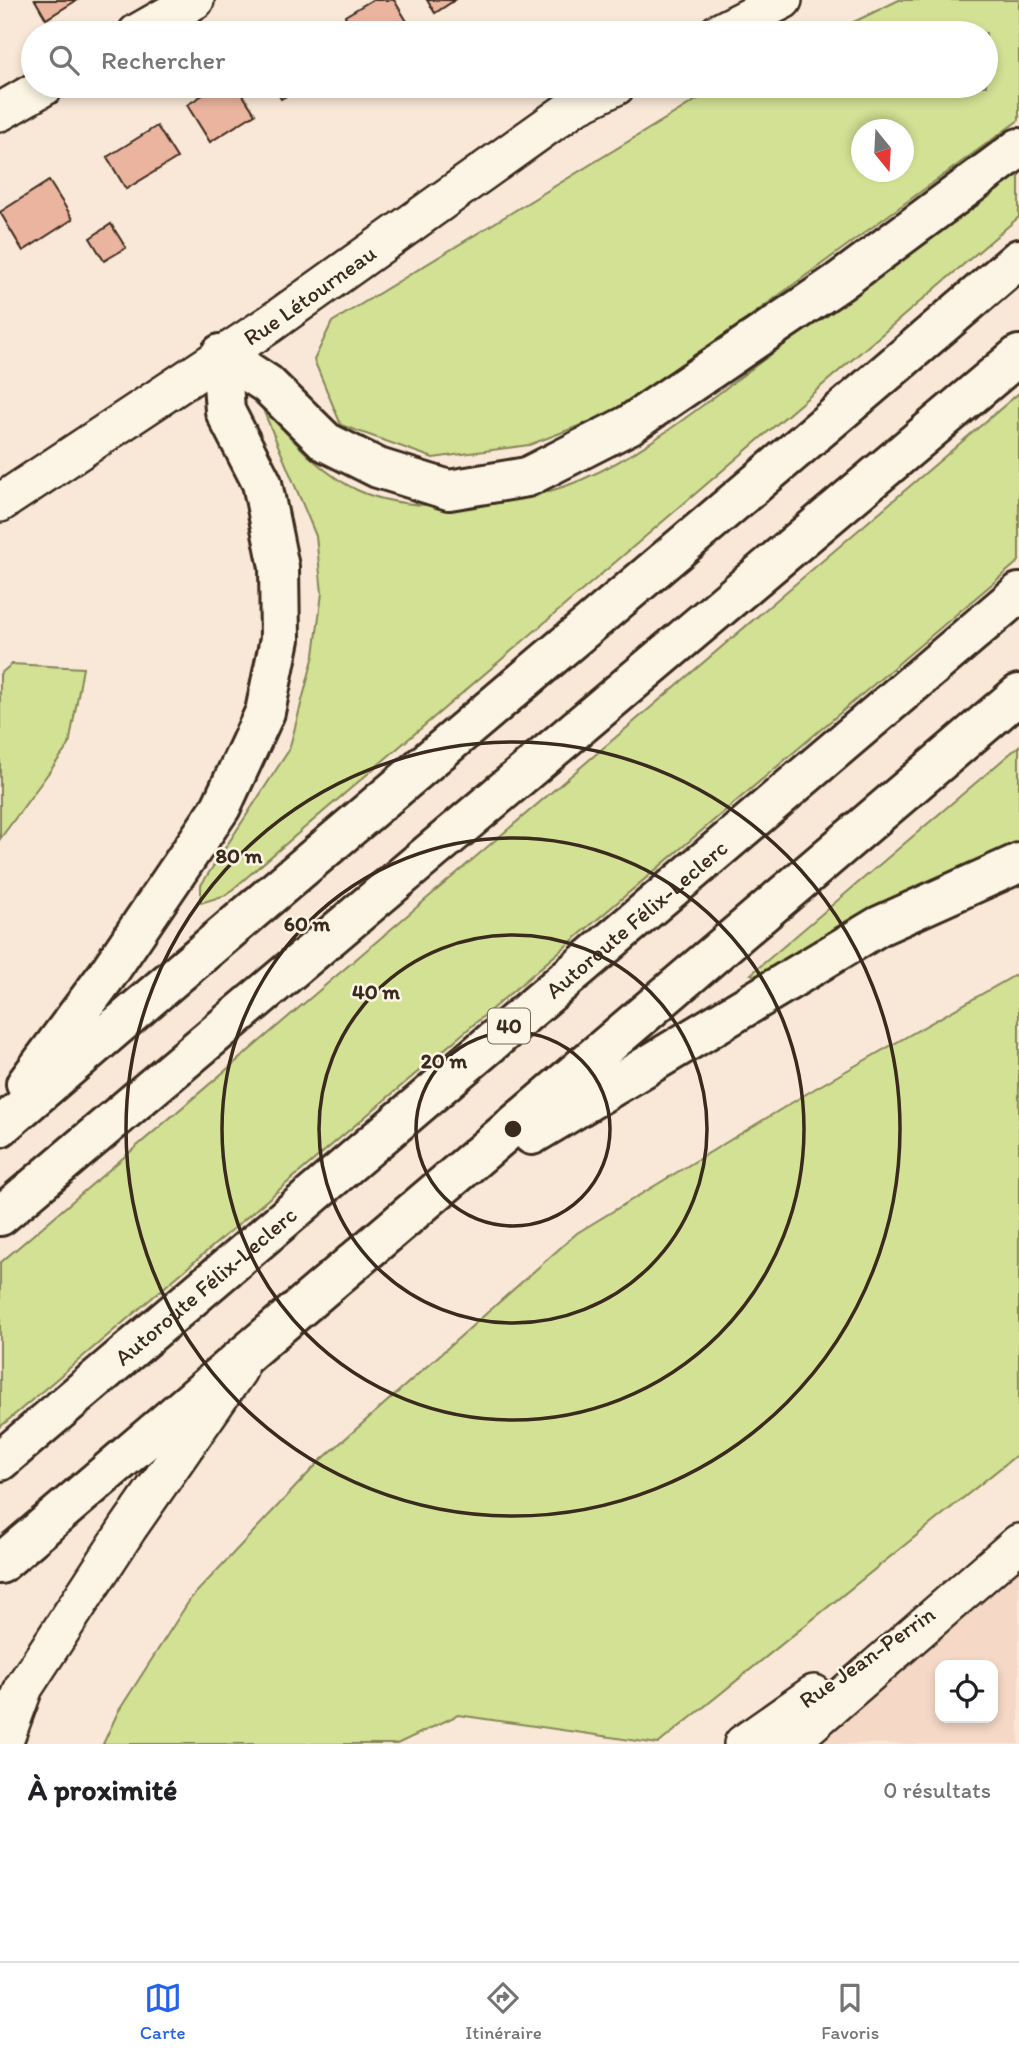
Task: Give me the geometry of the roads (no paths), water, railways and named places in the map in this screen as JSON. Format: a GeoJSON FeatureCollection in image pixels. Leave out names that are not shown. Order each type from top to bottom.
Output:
{"type":"FeatureCollection","features":[{"type":"Feature","properties":{"kind":"highway"},"geometry":{"type":"LineString","coordinates":[[222,354],[267,384],[326,442],[378,468],[449,489],[527,477],[629,425],[839,282],[1019,148]]}},
{"type":"Feature","properties":{"kind":"highway"},"geometry":{"type":"LineString","coordinates":[[0,1127],[298,870],[760,482],[1019,259]]}},
{"type":"Feature","properties":{"kind":"highway"},"geometry":{"type":"LineString","coordinates":[[0,1119],[107,975],[221,807],[265,712],[280,639],[279,567],[262,483],[225,411],[222,354]]}},
{"type":"Feature","properties":{"kind":"highway"},"geometry":{"type":"LineString","coordinates":[[0,1216],[1019,355]]}},
{"type":"Feature","properties":{"kind":"highway","name":"Autoroute Félix-Leclerc"},"geometry":{"type":"LineString","coordinates":[[0,1461],[1019,593]]}},
{"type":"Feature","properties":{"kind":"highway"},"geometry":{"type":"LineString","coordinates":[[0,1564],[1019,694]]}},
{"type":"Feature","properties":{"kind":"highway"},"geometry":{"type":"LineString","coordinates":[[437,1192],[880,926],[1019,863]]}},
{"type":"Feature","properties":{"kind":"street"},"geometry":{"type":"LineString","coordinates":[[158,21],[195,0]]}},
{"type":"Feature","properties":{"kind":"street"},"geometry":{"type":"LineString","coordinates":[[742,21],[783,0]]}},
{"type":"Feature","properties":{"kind":"street"},"geometry":{"type":"LineString","coordinates":[[0,112],[24,98]]}},
{"type":"Feature","properties":{"kind":"street","name":"Rue Létourneau"},"geometry":{"type":"LineString","coordinates":[[0,503],[270,324],[575,106],[591,98]]}},
{"type":"Feature","properties":{"kind":"street"},"geometry":{"type":"LineString","coordinates":[[3,1744],[24,1688],[128,1528],[255,1345]]}},
{"type":"Feature","properties":{"kind":"street","name":"Rue Jean-Perrin"},"geometry":{"type":"LineString","coordinates":[[743,1744],[958,1594],[1018,1546]]}},
{"type":"Feature","properties":{"kind":"street","name":"Rue Jean-Perrin"},"geometry":{"type":"LineString","coordinates":[[788,1744],[826,1732],[958,1594]]}}]}
